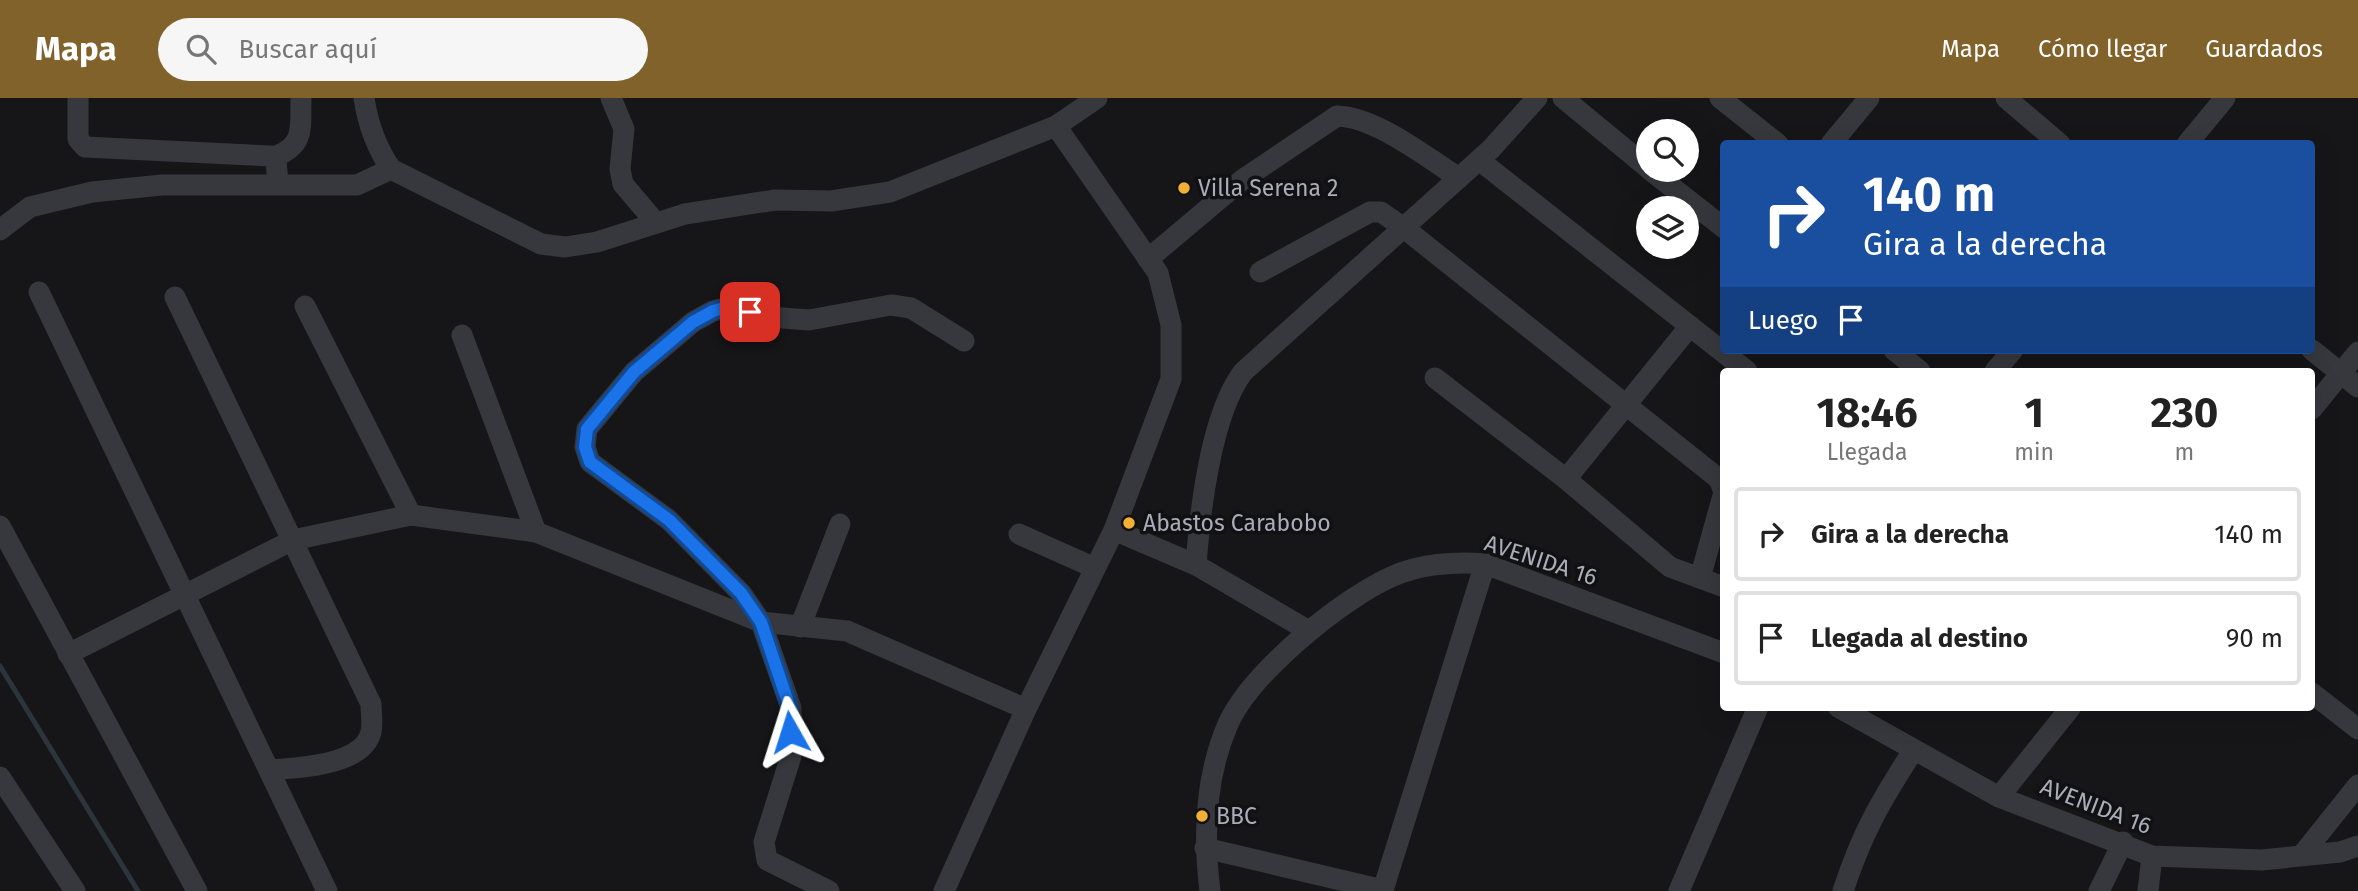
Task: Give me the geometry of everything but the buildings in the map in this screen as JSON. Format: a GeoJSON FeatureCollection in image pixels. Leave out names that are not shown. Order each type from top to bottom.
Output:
{"type":"FeatureCollection","features":[{"type":"Feature","properties":{"kind":"street"},"geometry":{"type":"LineString","coordinates":[[78,98],[78,139],[85,148],[274,157],[290,151],[299,140],[301,98]]}},
{"type":"Feature","properties":{"kind":"street"},"geometry":{"type":"LineString","coordinates":[[364,98],[377,149],[391,169],[541,244],[565,247],[597,242],[685,214],[775,200],[831,201],[890,192],[1056,126],[1097,98]]}},
{"type":"Feature","properties":{"kind":"street"},"geometry":{"type":"LineString","coordinates":[[611,98],[624,130],[620,169],[623,184],[656,223]]}},
{"type":"Feature","properties":{"kind":"street"},"geometry":{"type":"LineString","coordinates":[[1196,565],[1208,472],[1231,388],[1243,372],[1479,160],[1537,98]]}},
{"type":"Feature","properties":{"kind":"street"},"geometry":{"type":"LineString","coordinates":[[1563,98],[1636,158]]}},
{"type":"Feature","properties":{"kind":"street"},"geometry":{"type":"LineString","coordinates":[[1720,98],[1773,140]]}},
{"type":"Feature","properties":{"kind":"street"},"geometry":{"type":"LineString","coordinates":[[1834,140],[1869,98]]}},
{"type":"Feature","properties":{"kind":"street"},"geometry":{"type":"LineString","coordinates":[[2006,98],[2055,140]]}},
{"type":"Feature","properties":{"kind":"street"},"geometry":{"type":"LineString","coordinates":[[2190,140],[2225,98]]}},
{"type":"Feature","properties":{"kind":"street"},"geometry":{"type":"LineString","coordinates":[[1148,260],[1242,180],[1337,116],[1350,117],[1372,125],[1459,178]]}},
{"type":"Feature","properties":{"kind":"street"},"geometry":{"type":"LineString","coordinates":[[944,891],[1026,709],[1114,530],[1171,379],[1171,325],[1158,273],[1056,126]]}},
{"type":"Feature","properties":{"kind":"street"},"geometry":{"type":"LineString","coordinates":[[274,157],[278,183]]}},
{"type":"Feature","properties":{"kind":"street"},"geometry":{"type":"LineString","coordinates":[[1479,160],[1720,351]]}},
{"type":"Feature","properties":{"kind":"street"},"geometry":{"type":"LineString","coordinates":[[4,219],[30,207],[92,192],[162,185],[357,185],[391,169]]}},
{"type":"Feature","properties":{"kind":"street"},"geometry":{"type":"LineString","coordinates":[[1666,182],[1720,225]]}},
{"type":"Feature","properties":{"kind":"street"},"geometry":{"type":"LineString","coordinates":[[1260,272],[1370,212],[1381,212],[1628,405],[1720,483]]}},
{"type":"Feature","properties":{"kind":"street"},"geometry":{"type":"LineString","coordinates":[[40,292],[327,891]]}},
{"type":"Feature","properties":{"kind":"street"},"geometry":{"type":"LineString","coordinates":[[175,297],[371,704],[371,733],[359,750],[316,766],[269,769]]}},
{"type":"Feature","properties":{"kind":"street"},"geometry":{"type":"LineString","coordinates":[[829,891],[766,860],[764,842],[790,756],[790,708],[761,622],[741,593],[669,520],[590,462],[585,447],[587,429],[634,372],[658,349],[693,322],[713,311],[732,306],[769,317],[809,320],[891,305],[911,308],[964,341]]}},
{"type":"Feature","properties":{"kind":"street"},"geometry":{"type":"LineString","coordinates":[[304,306],[411,515]]}},
{"type":"Feature","properties":{"kind":"street"},"geometry":{"type":"LineString","coordinates":[[1566,479],[1690,327]]}},
{"type":"Feature","properties":{"kind":"street"},"geometry":{"type":"LineString","coordinates":[[462,335],[536,532]]}},
{"type":"Feature","properties":{"kind":"street"},"geometry":{"type":"LineString","coordinates":[[2315,352],[2358,387]]}},
{"type":"Feature","properties":{"kind":"street"},"geometry":{"type":"LineString","coordinates":[[2315,405],[2358,352]]}},
{"type":"Feature","properties":{"kind":"street"},"geometry":{"type":"LineString","coordinates":[[1724,354],[1742,368]]}},
{"type":"Feature","properties":{"kind":"street"},"geometry":{"type":"LineString","coordinates":[[1899,354],[1916,368]]}},
{"type":"Feature","properties":{"kind":"street"},"geometry":{"type":"LineString","coordinates":[[1997,368],[2009,354]]}},
{"type":"Feature","properties":{"kind":"street"},"geometry":{"type":"LineString","coordinates":[[1435,378],[1566,479],[1670,567],[1720,586]]}},
{"type":"Feature","properties":{"kind":"street"},"geometry":{"type":"LineString","coordinates":[[1700,578],[1720,506]]}},
{"type":"Feature","properties":{"kind":"street"},"geometry":{"type":"LineString","coordinates":[[68,654],[293,540],[411,515],[536,532],[761,622],[847,631],[1026,709]]}},
{"type":"Feature","properties":{"kind":"street"},"geometry":{"type":"LineString","coordinates":[[800,627],[840,524]]}},
{"type":"Feature","properties":{"kind":"street"},"geometry":{"type":"LineString","coordinates":[[0,526],[197,891]]}},
{"type":"Feature","properties":{"kind":"street"},"geometry":{"type":"LineString","coordinates":[[1114,530],[1196,565],[1309,631]]}},
{"type":"Feature","properties":{"kind":"street"},"geometry":{"type":"LineString","coordinates":[[1019,534],[1095,568]]}},
{"type":"Feature","properties":{"kind":"street","name":"AVENIDA 16"},"geometry":{"type":"LineString","coordinates":[[1210,891],[1205,848],[1211,776],[1229,723],[1259,681],[1309,631],[1335,611],[1392,576],[1456,561],[1485,564],[1720,652]]}},
{"type":"Feature","properties":{"kind":"street"},"geometry":{"type":"LineString","coordinates":[[1205,848],[1385,890],[1485,564]]}},
{"type":"Feature","properties":{"kind":"street"},"geometry":{"type":"LineString","coordinates":[[2315,695],[2358,729]]}},
{"type":"Feature","properties":{"kind":"street"},"geometry":{"type":"LineString","coordinates":[[1679,891],[1756,711]]}},
{"type":"Feature","properties":{"kind":"street","name":"AVENIDA 16"},"geometry":{"type":"LineString","coordinates":[[1845,711],[1999,797],[2123,842],[2152,856],[2262,860],[2340,852],[2358,846]]}},
{"type":"Feature","properties":{"kind":"street"},"geometry":{"type":"LineString","coordinates":[[1999,797],[2068,711]]}},
{"type":"Feature","properties":{"kind":"street"},"geometry":{"type":"LineString","coordinates":[[1843,891],[1859,841],[1872,815],[1913,751]]}},
{"type":"Feature","properties":{"kind":"street"},"geometry":{"type":"LineString","coordinates":[[0,777],[75,891]]}},
{"type":"Feature","properties":{"kind":"street"},"geometry":{"type":"LineString","coordinates":[[2302,855],[2358,785]]}},
{"type":"Feature","properties":{"kind":"street"},"geometry":{"type":"LineString","coordinates":[[2099,891],[2123,842]]}},
{"type":"Feature","properties":{"kind":"street"},"geometry":{"type":"LineString","coordinates":[[2148,891],[2152,856]]}},
{"type":"Feature","properties":{"kind":"waterway"},"geometry":{"type":"LineString","coordinates":[[0,666],[138,891]]}},
{"type":"Feature","properties":{"kind":"place","name":"Villa Serena 2"},"geometry":{"type":"Point","coordinates":[1184,188]}},
{"type":"Feature","properties":{"kind":"place","name":"Abastos Carabobo"},"geometry":{"type":"Point","coordinates":[1129,523]}},
{"type":"Feature","properties":{"kind":"place","name":"BBC"},"geometry":{"type":"Point","coordinates":[1202,816]}},
{"type":"Feature","properties":{"kind":"route"},"geometry":{"type":"LineString","coordinates":[[750,312],[732,306],[713,311],[693,322],[658,349],[634,372],[587,429],[585,447],[590,462],[669,520],[741,593],[761,622],[790,708],[790,732]]}}]}
